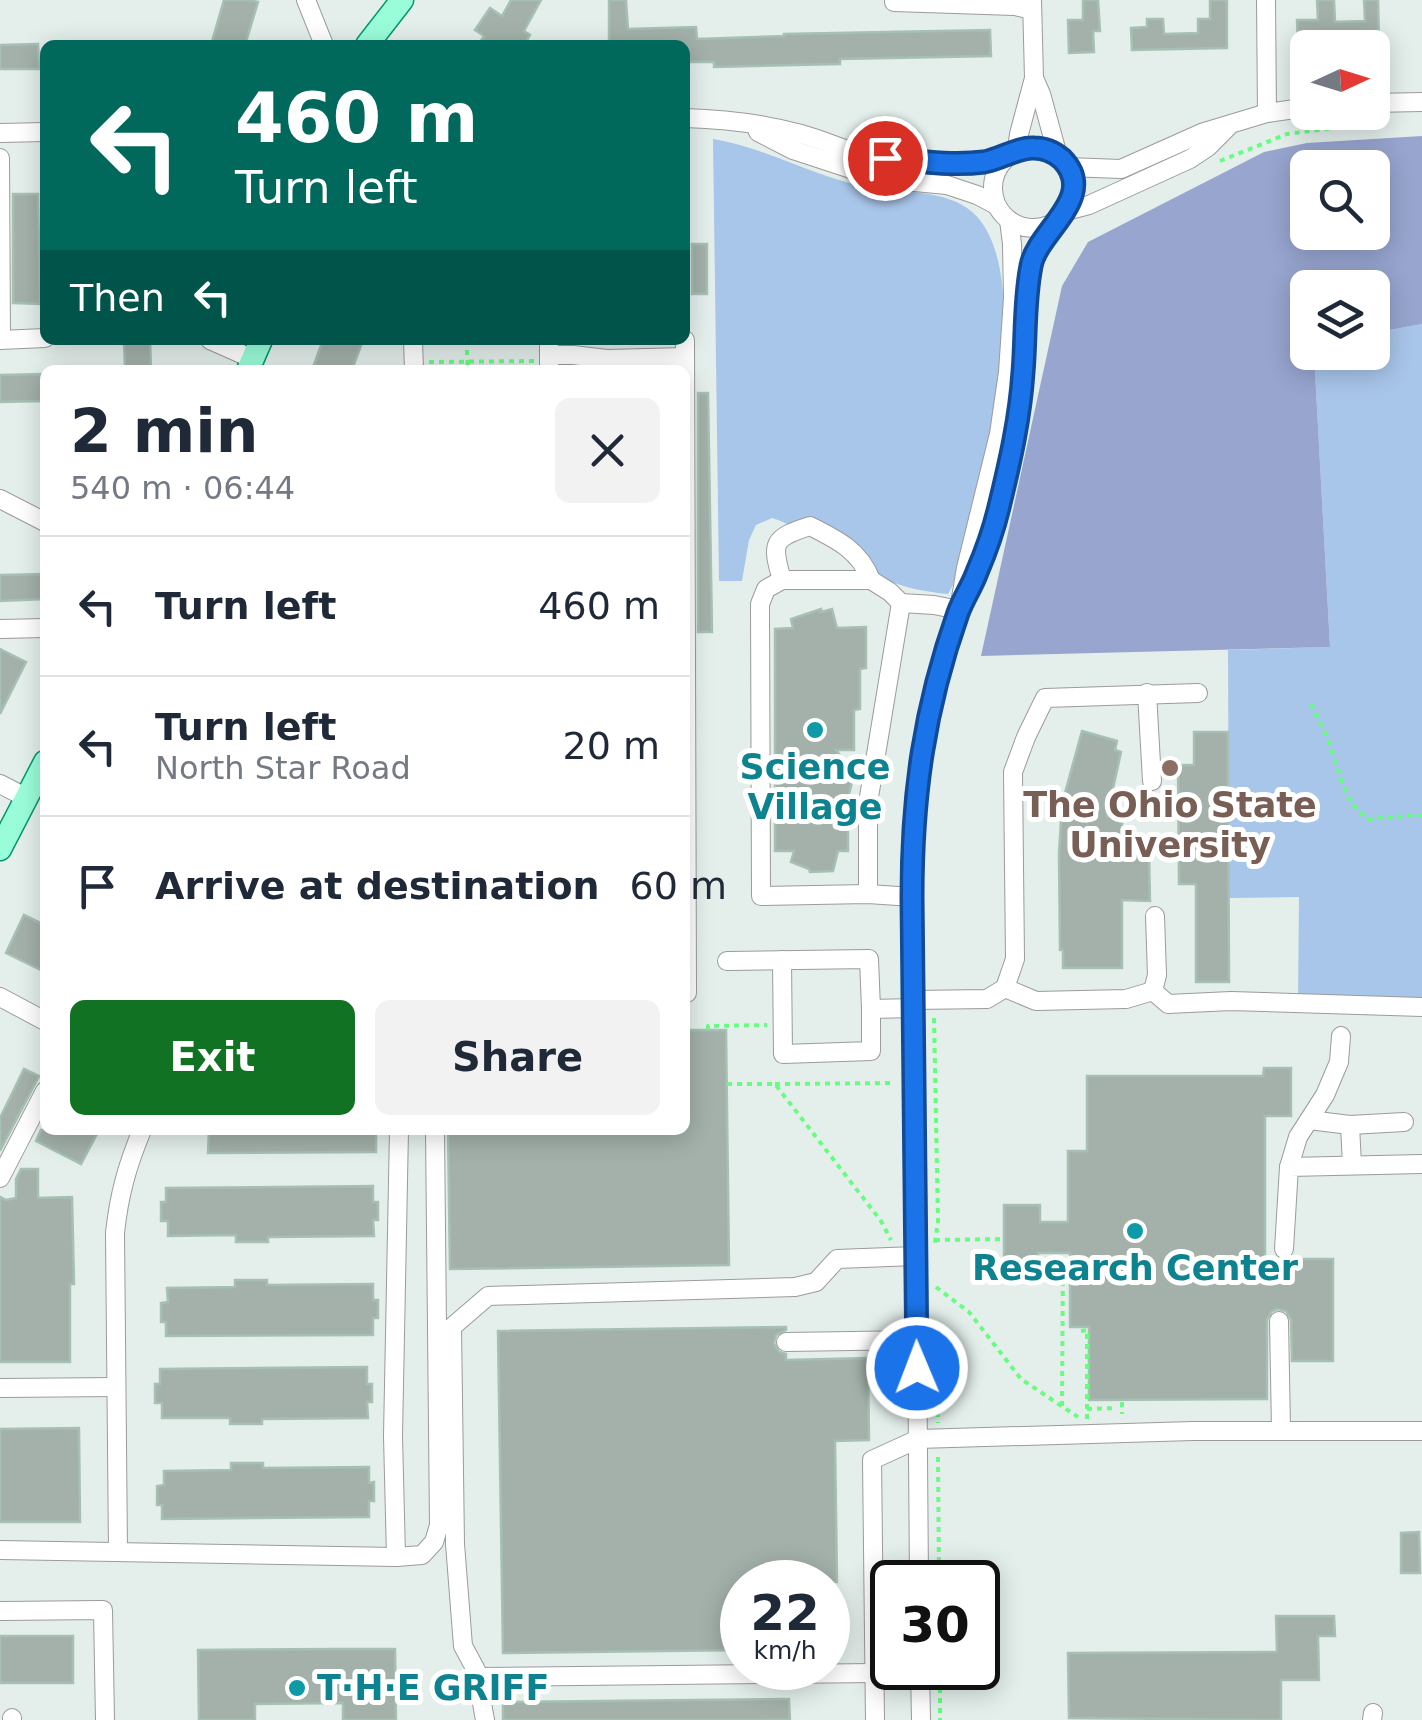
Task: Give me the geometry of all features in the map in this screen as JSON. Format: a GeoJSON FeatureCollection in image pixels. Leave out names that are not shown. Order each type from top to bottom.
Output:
{"type":"FeatureCollection","features":[{"type":"Feature","properties":{"kind":"main road"},"geometry":{"type":"LineString","coordinates":[[371,40],[402,0]]}},
{"type":"Feature","properties":{"kind":"main road"},"geometry":{"type":"LineString","coordinates":[[0,849],[40,771]]}},
{"type":"Feature","properties":{"kind":"street"},"geometry":{"type":"LineString","coordinates":[[306,0],[322,40]]}},
{"type":"Feature","properties":{"kind":"street"},"geometry":{"type":"LineString","coordinates":[[1266,0],[1267,113]]}},
{"type":"Feature","properties":{"kind":"street"},"geometry":{"type":"LineString","coordinates":[[894,2],[1032,5],[1034,78],[1012,153],[999,166],[992,192],[1009,220],[1024,228],[1042,227],[1190,159],[1228,126]]}},
{"type":"Feature","properties":{"kind":"street"},"geometry":{"type":"LineString","coordinates":[[959,610],[978,571],[998,513],[1014,442],[1031,261],[1062,215],[1073,189],[1034,78]]}},
{"type":"Feature","properties":{"kind":"street"},"geometry":{"type":"LineString","coordinates":[[1390,103],[1422,102]]}},
{"type":"Feature","properties":{"kind":"street"},"geometry":{"type":"LineString","coordinates":[[690,118],[799,133],[885,158],[954,164],[984,162],[1038,148],[1063,162],[1121,169],[1204,132],[1290,110]]}},
{"type":"Feature","properties":{"kind":"street"},"geometry":{"type":"LineString","coordinates":[[740,123],[794,150],[854,170],[904,181],[947,184],[996,204]]}},
{"type":"Feature","properties":{"kind":"street"},"geometry":{"type":"LineString","coordinates":[[0,132],[40,132]]}},
{"type":"Feature","properties":{"kind":"street"},"geometry":{"type":"LineString","coordinates":[[0,158],[1,340],[40,338]]}},
{"type":"Feature","properties":{"kind":"street"},"geometry":{"type":"LineString","coordinates":[[919,1560],[916,1256],[920,1003],[912,897],[913,819],[921,751],[959,610],[999,434],[1013,298],[1009,220]]}},
{"type":"Feature","properties":{"kind":"street"},"geometry":{"type":"LineString","coordinates":[[224,345],[254,356]]}},
{"type":"Feature","properties":{"kind":"street"},"geometry":{"type":"LineString","coordinates":[[549,357],[607,358],[685,349]]}},
{"type":"Feature","properties":{"kind":"street"},"geometry":{"type":"LineString","coordinates":[[0,499],[40,519]]}},
{"type":"Feature","properties":{"kind":"street"},"geometry":{"type":"LineString","coordinates":[[782,580],[774,554],[778,542],[789,533],[810,526],[834,538],[864,562],[871,580]]}},
{"type":"Feature","properties":{"kind":"street"},"geometry":{"type":"LineString","coordinates":[[912,897],[761,896],[760,604],[766,589],[782,580],[871,580],[902,604],[959,610]]}},
{"type":"Feature","properties":{"kind":"street"},"geometry":{"type":"LineString","coordinates":[[868,894],[868,802],[902,604]]}},
{"type":"Feature","properties":{"kind":"street"},"geometry":{"type":"LineString","coordinates":[[0,628],[40,628]]}},
{"type":"Feature","properties":{"kind":"street"},"geometry":{"type":"LineString","coordinates":[[1147,693],[1152,781]]}},
{"type":"Feature","properties":{"kind":"street"},"geometry":{"type":"LineString","coordinates":[[871,1009],[986,1000],[1005,988],[1015,959],[1013,772],[1045,698],[1198,693]]}},
{"type":"Feature","properties":{"kind":"street"},"geometry":{"type":"LineString","coordinates":[[0,784],[26,798]]}},
{"type":"Feature","properties":{"kind":"street"},"geometry":{"type":"LineString","coordinates":[[1153,990],[1158,975],[1155,916]]}},
{"type":"Feature","properties":{"kind":"street"},"geometry":{"type":"LineString","coordinates":[[727,961],[782,960],[868,959],[872,1050],[783,1054],[782,960]]}},
{"type":"Feature","properties":{"kind":"street"},"geometry":{"type":"LineString","coordinates":[[1005,988],[1036,1002],[1126,999],[1153,990]]}},
{"type":"Feature","properties":{"kind":"street"},"geometry":{"type":"LineString","coordinates":[[1153,990],[1168,1004],[1230,1001],[1422,1006]]}},
{"type":"Feature","properties":{"kind":"street"},"geometry":{"type":"LineString","coordinates":[[0,997],[40,1018]]}},
{"type":"Feature","properties":{"kind":"street"},"geometry":{"type":"LineString","coordinates":[[1284,1249],[1289,1166],[1298,1137],[1324,1096],[1339,1062],[1341,1036]]}},
{"type":"Feature","properties":{"kind":"street"},"geometry":{"type":"LineString","coordinates":[[0,1178],[40,1100]]}},
{"type":"Feature","properties":{"kind":"street"},"geometry":{"type":"LineString","coordinates":[[1309,1120],[1350,1125],[1404,1122]]}},
{"type":"Feature","properties":{"kind":"street"},"geometry":{"type":"LineString","coordinates":[[1350,1125],[1352,1165]]}},
{"type":"Feature","properties":{"kind":"street"},"geometry":{"type":"LineString","coordinates":[[118,1552],[115,1233],[126,1169],[140,1135]]}},
{"type":"Feature","properties":{"kind":"street"},"geometry":{"type":"LineString","coordinates":[[396,1558],[393,1436],[399,1135]]}},
{"type":"Feature","properties":{"kind":"street"},"geometry":{"type":"LineString","coordinates":[[0,1550],[396,1558],[422,1555],[434,1542],[439,1525],[435,1135]]}},
{"type":"Feature","properties":{"kind":"street"},"geometry":{"type":"LineString","coordinates":[[1289,1166],[1422,1164]]}},
{"type":"Feature","properties":{"kind":"street"},"geometry":{"type":"LineString","coordinates":[[485,1720],[478,1678],[464,1646],[455,1544],[452,1327],[488,1296],[795,1287],[816,1282],[837,1259],[916,1256]]}},
{"type":"Feature","properties":{"kind":"street"},"geometry":{"type":"LineString","coordinates":[[1278,1321],[1281,1430]]}},
{"type":"Feature","properties":{"kind":"street"},"geometry":{"type":"LineString","coordinates":[[786,1342],[917,1340]]}},
{"type":"Feature","properties":{"kind":"street"},"geometry":{"type":"LineString","coordinates":[[0,1388],[116,1387]]}},
{"type":"Feature","properties":{"kind":"street"},"geometry":{"type":"LineString","coordinates":[[876,1560],[872,1460],[918,1439],[1281,1430],[1422,1431]]}},
{"type":"Feature","properties":{"kind":"street"},"geometry":{"type":"LineString","coordinates":[[0,1610],[104,1610],[105,1720]]}},
{"type":"Feature","properties":{"kind":"street"},"geometry":{"type":"LineString","coordinates":[[478,1678],[870,1665]]}},
{"type":"Feature","properties":{"kind":"street"},"geometry":{"type":"LineString","coordinates":[[874,1720],[877,1690]]}},
{"type":"Feature","properties":{"kind":"street"},"geometry":{"type":"LineString","coordinates":[[920,1690],[921,1720]]}},
{"type":"Feature","properties":{"kind":"path"},"geometry":{"type":"LineString","coordinates":[[1210,166],[1241,150],[1288,134],[1394,120]]}},
{"type":"Feature","properties":{"kind":"path"},"geometry":{"type":"LineString","coordinates":[[467,350],[468,365]]}},
{"type":"Feature","properties":{"kind":"path"},"geometry":{"type":"LineString","coordinates":[[425,365],[549,357]]}},
{"type":"Feature","properties":{"kind":"path"},"geometry":{"type":"LineString","coordinates":[[1312,704],[1352,804],[1368,819],[1422,815]]}},
{"type":"Feature","properties":{"kind":"path"},"geometry":{"type":"LineString","coordinates":[[920,1003],[938,1221],[936,1256]]}},
{"type":"Feature","properties":{"kind":"path"},"geometry":{"type":"LineString","coordinates":[[708,1030],[708,1026],[772,1025]]}},
{"type":"Feature","properties":{"kind":"path"},"geometry":{"type":"LineString","coordinates":[[727,1084],[895,1083]]}},
{"type":"Feature","properties":{"kind":"path"},"geometry":{"type":"LineString","coordinates":[[775,1084],[881,1221],[894,1244]]}},
{"type":"Feature","properties":{"kind":"path"},"geometry":{"type":"LineString","coordinates":[[936,1240],[1004,1238]]}},
{"type":"Feature","properties":{"kind":"path"},"geometry":{"type":"LineString","coordinates":[[1062,1261],[1062,1407]]}},
{"type":"Feature","properties":{"kind":"path"},"geometry":{"type":"LineString","coordinates":[[936,1289],[969,1312],[1020,1380],[1085,1420],[1086,1330],[1081,1331]]}},
{"type":"Feature","properties":{"kind":"path"},"geometry":{"type":"LineString","coordinates":[[936,1346],[940,1560]]}},
{"type":"Feature","properties":{"kind":"path"},"geometry":{"type":"LineString","coordinates":[[1087,1409],[1116,1408]]}},
{"type":"Feature","properties":{"kind":"path"},"geometry":{"type":"LineString","coordinates":[[940,1690],[940,1720]]}},
{"type":"Feature","properties":{"kind":"shaded area"},"geometry":{"type":"Polygon","coordinates":[[[1422,136],[1422,324],[1390,330],[1390,270],[1290,270],[1290,370],[1315,370],[1330,647],[981,656],[1062,286],[1088,242],[1264,152],[1307,143],[1422,136]]]}},
{"type":"Feature","properties":{"kind":"shaded area"},"geometry":{"type":"Polygon","coordinates":[[[713,139],[857,185],[942,197],[967,208],[985,227],[996,254],[1002,287],[1003,360],[989,454],[948,594],[885,579],[772,518],[756,525],[749,540],[742,581],[719,581],[713,139]]]}},
{"type":"Feature","properties":{"kind":"shaded area"},"geometry":{"type":"Polygon","coordinates":[[[1422,324],[1422,1007],[1298,1003],[1299,897],[1229,898],[1228,650],[1330,647],[1315,370],[1390,370],[1390,330],[1422,324]]]}},
{"type":"Feature","properties":{"kind":"building"},"geometry":{"type":"Polygon","coordinates":[[[224,0],[258,2],[247,40],[212,40],[224,0]]]}},
{"type":"Feature","properties":{"kind":"building"},"geometry":{"type":"Polygon","coordinates":[[[511,0],[541,0],[524,31],[530,35],[527,40],[481,40],[484,36],[475,30],[490,8],[502,16],[511,0]]]}},
{"type":"Feature","properties":{"kind":"building"},"geometry":{"type":"Polygon","coordinates":[[[609,0],[626,0],[628,29],[696,27],[697,39],[990,30],[991,56],[714,67],[714,62],[690,62],[690,40],[609,40],[609,0]]]}},
{"type":"Feature","properties":{"kind":"building"},"geometry":{"type":"Polygon","coordinates":[[[1083,0],[1098,0],[1100,31],[1093,31],[1094,52],[1069,53],[1068,20],[1083,20],[1083,0]]]}},
{"type":"Feature","properties":{"kind":"building"},"geometry":{"type":"Polygon","coordinates":[[[1210,0],[1227,0],[1227,48],[1132,50],[1131,28],[1147,27],[1147,19],[1163,19],[1164,34],[1198,33],[1198,19],[1210,19],[1210,0]]]}},
{"type":"Feature","properties":{"kind":"building"},"geometry":{"type":"Polygon","coordinates":[[[1317,0],[1334,0],[1335,22],[1365,21],[1364,0],[1378,0],[1379,30],[1297,30],[1297,20],[1318,20],[1317,0]]]}},
{"type":"Feature","properties":{"kind":"building"},"geometry":{"type":"Polygon","coordinates":[[[38,44],[39,69],[0,69],[0,45],[38,44]]]}},
{"type":"Feature","properties":{"kind":"building"},"geometry":{"type":"Polygon","coordinates":[[[13,194],[38,194],[40,304],[13,303],[13,194]]]}},
{"type":"Feature","properties":{"kind":"building"},"geometry":{"type":"Polygon","coordinates":[[[692,244],[707,244],[707,294],[692,294],[692,244]]]}},
{"type":"Feature","properties":{"kind":"building"},"geometry":{"type":"Polygon","coordinates":[[[124,345],[150,345],[151,365],[125,365],[124,345]]]}},
{"type":"Feature","properties":{"kind":"building"},"geometry":{"type":"Polygon","coordinates":[[[321,345],[361,345],[354,365],[314,365],[321,345]]]}},
{"type":"Feature","properties":{"kind":"building"},"geometry":{"type":"Polygon","coordinates":[[[40,374],[40,401],[0,402],[0,375],[40,374]]]}},
{"type":"Feature","properties":{"kind":"building"},"geometry":{"type":"Polygon","coordinates":[[[698,393],[708,393],[712,632],[698,632],[698,393]]]}},
{"type":"Feature","properties":{"kind":"building"},"geometry":{"type":"Polygon","coordinates":[[[40,574],[40,599],[0,601],[0,575],[40,574]]]}},
{"type":"Feature","properties":{"kind":"building","name":"Science Village"},"geometry":{"type":"Polygon","coordinates":[[[832,609],[837,628],[866,627],[866,668],[860,669],[860,709],[854,710],[854,750],[836,750],[854,773],[848,799],[848,851],[838,851],[833,871],[810,872],[791,862],[794,851],[775,851],[775,629],[793,628],[791,619],[832,609]]]}},
{"type":"Feature","properties":{"kind":"building"},"geometry":{"type":"Polygon","coordinates":[[[0,649],[26,662],[0,714],[0,649]]]}},
{"type":"Feature","properties":{"kind":"building"},"geometry":{"type":"Polygon","coordinates":[[[1082,731],[1117,741],[1115,750],[1121,752],[1107,816],[1123,817],[1119,850],[1149,854],[1150,901],[1122,900],[1122,968],[1063,968],[1059,854],[1062,804],[1082,731]]]}},
{"type":"Feature","properties":{"kind":"building"},"geometry":{"type":"Polygon","coordinates":[[[1194,732],[1228,732],[1229,982],[1196,982],[1196,884],[1179,884],[1178,765],[1194,765],[1194,732]]]}},
{"type":"Feature","properties":{"kind":"building"},"geometry":{"type":"Polygon","coordinates":[[[24,915],[40,923],[40,970],[6,953],[24,915]]]}},
{"type":"Feature","properties":{"kind":"building"},"geometry":{"type":"Polygon","coordinates":[[[690,1030],[726,1030],[729,1265],[450,1269],[448,1135],[690,1135],[690,1030]]]}},
{"type":"Feature","properties":{"kind":"building","name":"Research Center"},"geometry":{"type":"Polygon","coordinates":[[[1264,1068],[1291,1068],[1291,1116],[1265,1116],[1265,1259],[1333,1259],[1333,1361],[1292,1361],[1291,1320],[1286,1311],[1278,1309],[1267,1320],[1267,1399],[1089,1400],[1089,1327],[1070,1327],[1070,1253],[1038,1253],[1038,1274],[1004,1274],[1004,1205],[1040,1205],[1040,1222],[1068,1222],[1068,1151],[1087,1151],[1087,1076],[1263,1076],[1264,1068]]]}},
{"type":"Feature","properties":{"kind":"building"},"geometry":{"type":"Polygon","coordinates":[[[24,1069],[39,1076],[0,1151],[0,1118],[24,1069]]]}},
{"type":"Feature","properties":{"kind":"building"},"geometry":{"type":"Polygon","coordinates":[[[40,1132],[96,1135],[81,1164],[36,1141],[40,1132]]]}},
{"type":"Feature","properties":{"kind":"building"},"geometry":{"type":"Polygon","coordinates":[[[209,1135],[376,1135],[376,1152],[208,1153],[209,1135]]]}},
{"type":"Feature","properties":{"kind":"building"},"geometry":{"type":"Polygon","coordinates":[[[21,1169],[38,1169],[38,1198],[72,1197],[74,1284],[70,1284],[70,1362],[0,1362],[0,1197],[16,1198],[16,1179],[21,1169]]]}},
{"type":"Feature","properties":{"kind":"building"},"geometry":{"type":"Polygon","coordinates":[[[373,1186],[373,1202],[378,1202],[374,1236],[268,1237],[268,1242],[236,1242],[236,1235],[168,1236],[168,1221],[161,1221],[166,1188],[373,1186]]]}},
{"type":"Feature","properties":{"kind":"building"},"geometry":{"type":"Polygon","coordinates":[[[235,1280],[267,1280],[267,1285],[373,1284],[378,1318],[373,1318],[373,1335],[166,1336],[161,1303],[168,1302],[167,1288],[235,1287],[235,1280]]]}},
{"type":"Feature","properties":{"kind":"building"},"geometry":{"type":"Polygon","coordinates":[[[786,1327],[776,1335],[774,1343],[779,1352],[786,1354],[786,1360],[868,1358],[869,1440],[835,1441],[837,1560],[720,1560],[720,1650],[503,1653],[498,1331],[786,1327]]]}},
{"type":"Feature","properties":{"kind":"building"},"geometry":{"type":"Polygon","coordinates":[[[367,1367],[367,1384],[372,1384],[368,1418],[262,1419],[262,1424],[230,1424],[230,1418],[162,1418],[162,1403],[155,1403],[160,1369],[367,1367]]]}},
{"type":"Feature","properties":{"kind":"building"},"geometry":{"type":"Polygon","coordinates":[[[79,1428],[80,1522],[0,1522],[0,1429],[79,1428]]]}},
{"type":"Feature","properties":{"kind":"building"},"geometry":{"type":"Polygon","coordinates":[[[231,1463],[263,1463],[263,1468],[369,1467],[374,1501],[369,1501],[369,1517],[162,1519],[157,1486],[164,1485],[164,1471],[231,1470],[231,1463]]]}},
{"type":"Feature","properties":{"kind":"building"},"geometry":{"type":"Polygon","coordinates":[[[1419,1532],[1420,1573],[1401,1573],[1401,1533],[1419,1532]]]}},
{"type":"Feature","properties":{"kind":"building"},"geometry":{"type":"Polygon","coordinates":[[[1276,1616],[1334,1616],[1335,1636],[1318,1636],[1319,1680],[1281,1680],[1281,1720],[1069,1718],[1068,1653],[1277,1652],[1276,1616]]]}},
{"type":"Feature","properties":{"kind":"building"},"geometry":{"type":"Polygon","coordinates":[[[0,1636],[73,1636],[73,1683],[0,1683],[0,1636]]]}},
{"type":"Feature","properties":{"kind":"building","name":"T·H·E GRIFF"},"geometry":{"type":"Polygon","coordinates":[[[395,1649],[396,1720],[343,1720],[343,1703],[255,1704],[255,1720],[199,1720],[198,1650],[395,1649]]]}},
{"type":"Feature","properties":{"kind":"building"},"geometry":{"type":"Polygon","coordinates":[[[789,1699],[790,1720],[503,1720],[503,1702],[789,1699]]]}},
{"type":"Feature","properties":{"kind":"place","name":"Science Village"},"geometry":{"type":"Point","coordinates":[815,730]}},
{"type":"Feature","properties":{"kind":"place","name":"The Ohio State University"},"geometry":{"type":"Point","coordinates":[1170,768]}},
{"type":"Feature","properties":{"kind":"place","name":"Research Center"},"geometry":{"type":"Point","coordinates":[1135,1231]}},
{"type":"Feature","properties":{"kind":"place","name":"T·H·E GRIFF"},"geometry":{"type":"Point","coordinates":[297,1688]}},
{"type":"Feature","properties":{"kind":"route"},"geometry":{"type":"LineString","coordinates":[[885,158],[954,164],[984,162],[1017,150],[1038,148],[1063,161],[1073,189],[1066,211],[1031,261],[1014,442],[998,513],[978,571],[959,610],[938,680],[916,785],[912,897],[917,1368]]}}]}
